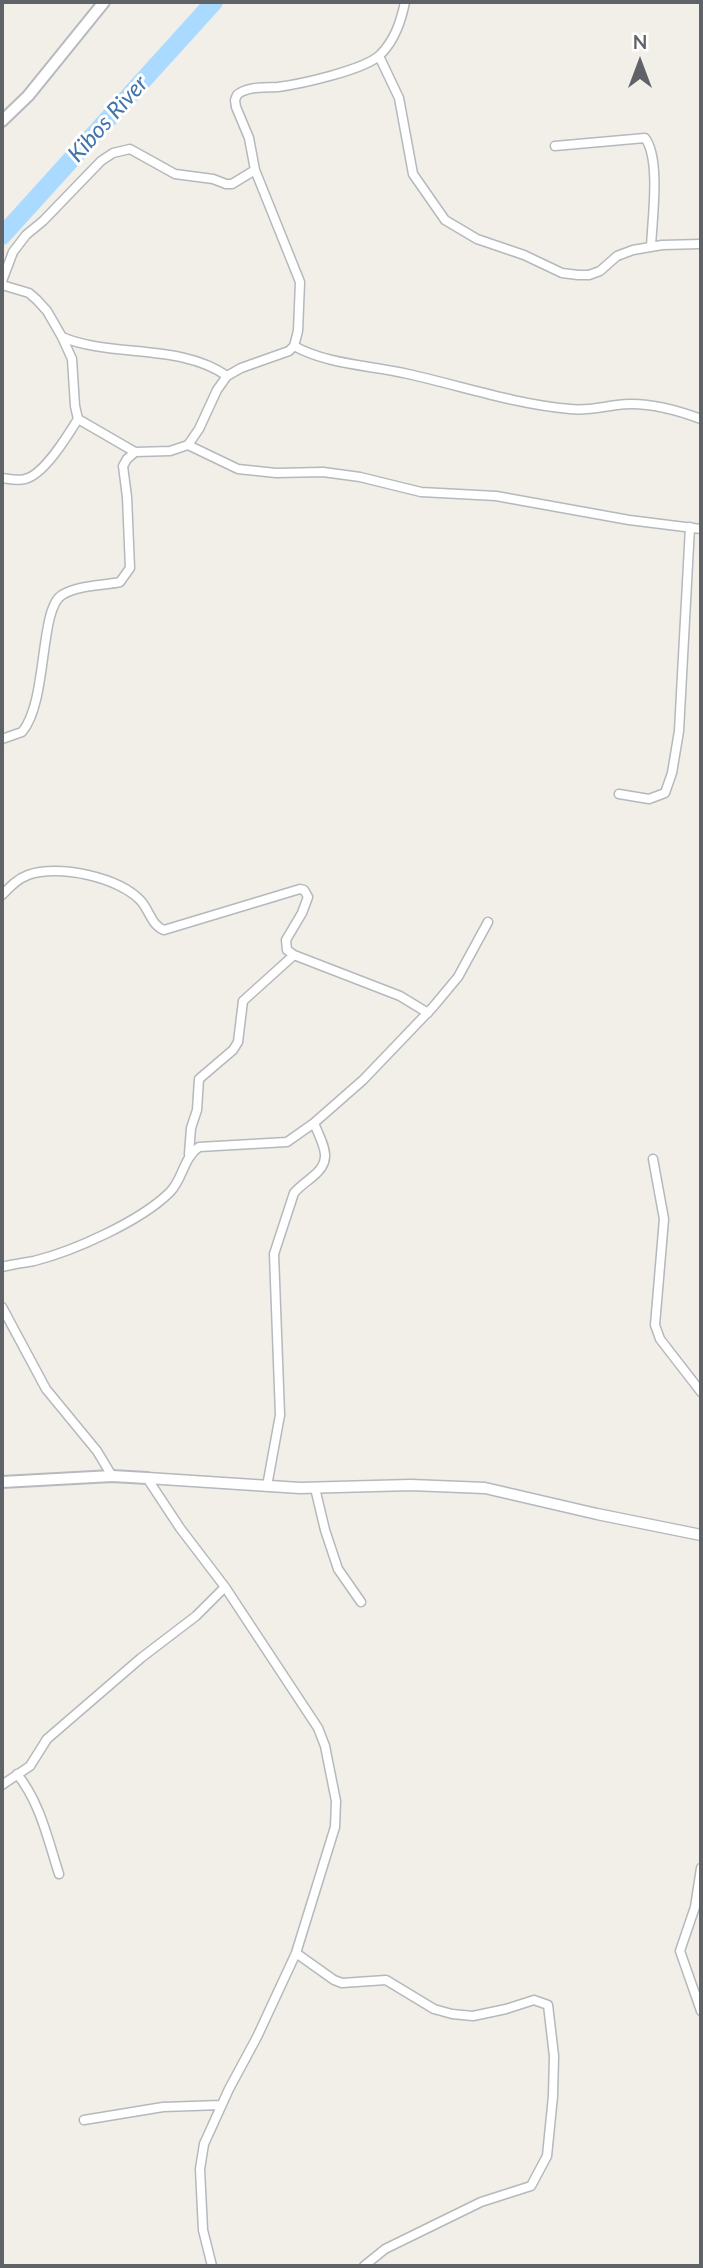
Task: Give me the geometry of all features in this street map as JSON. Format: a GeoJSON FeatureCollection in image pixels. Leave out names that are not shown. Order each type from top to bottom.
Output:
{"type":"FeatureCollection","features":[{"type":"Feature","properties":{"kind":"main road"},"geometry":{"type":"LineString","coordinates":[[2,121],[28,96],[104,2]]}},
{"type":"Feature","properties":{"kind":"main road"},"geometry":{"type":"LineString","coordinates":[[2,1482],[112,1476],[147,1478]]}},
{"type":"Feature","properties":{"kind":"street"},"geometry":{"type":"LineString","coordinates":[[78,419],[135,452],[170,451],[188,445],[227,376],[252,363],[289,351],[294,346],[298,331],[300,282],[255,170],[249,138],[234,100],[237,94],[248,89],[324,78],[379,56],[394,38],[405,2]]}},
{"type":"Feature","properties":{"kind":"street"},"geometry":{"type":"LineString","coordinates":[[379,56],[399,97],[413,174],[444,220],[477,239],[562,272],[578,275],[600,271],[617,256],[651,247],[701,244]]}},
{"type":"Feature","properties":{"kind":"street"},"geometry":{"type":"LineString","coordinates":[[555,146],[645,138],[649,145],[655,189],[651,247]]}},
{"type":"Feature","properties":{"kind":"street"},"geometry":{"type":"LineString","coordinates":[[2,478],[22,480],[35,473],[62,445],[78,419],[72,359],[62,337],[47,311],[37,300],[29,293],[2,283],[13,252],[26,235],[101,161],[113,153],[130,149],[175,174],[213,179],[226,184],[232,184],[255,170]]}},
{"type":"Feature","properties":{"kind":"street"},"geometry":{"type":"LineString","coordinates":[[62,337],[77,343],[168,355],[217,368],[227,376]]}},
{"type":"Feature","properties":{"kind":"street"},"geometry":{"type":"LineString","coordinates":[[294,346],[316,358],[405,373],[535,405],[572,410],[643,405],[701,419]]}},
{"type":"Feature","properties":{"kind":"street"},"geometry":{"type":"LineString","coordinates":[[188,445],[239,468],[276,474],[323,472],[360,477],[421,492],[496,496],[629,520],[701,528]]}},
{"type":"Feature","properties":{"kind":"street"},"geometry":{"type":"LineString","coordinates":[[2,739],[22,732],[33,712],[52,605],[58,597],[70,590],[120,582],[130,568],[128,507],[123,466],[127,458],[135,452]]}},
{"type":"Feature","properties":{"kind":"street"},"geometry":{"type":"LineString","coordinates":[[618,794],[649,799],[665,793],[672,773],[679,732],[690,527]]}},
{"type":"Feature","properties":{"kind":"street"},"geometry":{"type":"LineString","coordinates":[[2,895],[15,882],[28,875],[66,872],[95,878],[117,883],[141,901],[159,929],[164,930],[304,890],[308,897],[285,947],[294,955],[400,996],[428,1013]]}},
{"type":"Feature","properties":{"kind":"street"},"geometry":{"type":"LineString","coordinates":[[189,1154],[199,1147],[287,1142],[314,1123],[363,1080],[428,1013],[458,977],[488,922]]}},
{"type":"Feature","properties":{"kind":"street"},"geometry":{"type":"LineString","coordinates":[[2,1267],[36,1260],[74,1246],[137,1217],[172,1189],[189,1154],[191,1128],[197,1110],[199,1079],[239,1042],[243,1001],[294,955]]}},
{"type":"Feature","properties":{"kind":"street"},"geometry":{"type":"LineString","coordinates":[[267,1486],[280,1415],[274,1254],[294,1193],[320,1171],[326,1160],[326,1153],[314,1123]]}},
{"type":"Feature","properties":{"kind":"street"},"geometry":{"type":"LineString","coordinates":[[653,1158],[664,1219],[655,1325],[660,1339],[701,1392]]}},
{"type":"Feature","properties":{"kind":"street"},"geometry":{"type":"LineString","coordinates":[[2,1307],[46,1388],[97,1451],[112,1476]]}},
{"type":"Feature","properties":{"kind":"street"},"geometry":{"type":"LineString","coordinates":[[147,1478],[315,1488],[435,1485],[485,1488],[701,1535]]}},
{"type":"Feature","properties":{"kind":"street"},"geometry":{"type":"LineString","coordinates":[[147,1478],[180,1528],[225,1587],[318,1728],[336,1801],[335,1827],[296,1953],[204,2144],[200,2169],[204,2241],[212,2266]]}},
{"type":"Feature","properties":{"kind":"street"},"geometry":{"type":"LineString","coordinates":[[315,1488],[324,1530],[338,1569],[361,1602]]}},
{"type":"Feature","properties":{"kind":"street"},"geometry":{"type":"LineString","coordinates":[[2,1785],[30,1766],[47,1739],[141,1658],[196,1616],[225,1587]]}},
{"type":"Feature","properties":{"kind":"street"},"geometry":{"type":"LineString","coordinates":[[17,1774],[27,1786],[42,1818],[59,1874]]}},
{"type":"Feature","properties":{"kind":"street"},"geometry":{"type":"LineString","coordinates":[[701,1868],[695,1907],[680,1951],[701,2011]]}},
{"type":"Feature","properties":{"kind":"street"},"geometry":{"type":"LineString","coordinates":[[296,1953],[334,1980],[342,1983],[386,1980],[397,1984],[434,2009],[452,2014],[473,2016],[534,2000],[548,2005],[554,2056],[553,2096],[547,2156],[531,2186],[469,2208],[385,2249],[365,2266]]}},
{"type":"Feature","properties":{"kind":"street"},"geometry":{"type":"LineString","coordinates":[[84,2120],[163,2107],[221,2105]]}},
{"type":"Feature","properties":{"kind":"waterway","name":"Kibos River"},"geometry":{"type":"LineString","coordinates":[[2,236],[214,2]]}}]}
